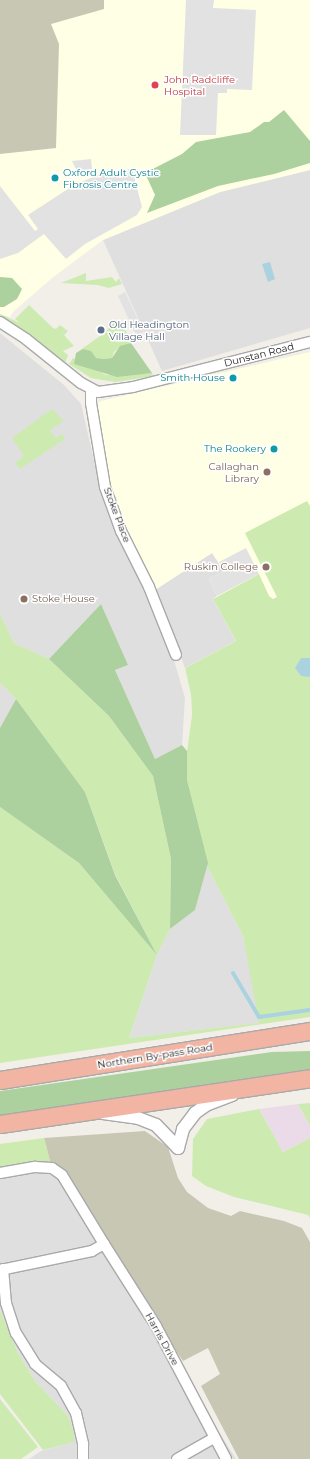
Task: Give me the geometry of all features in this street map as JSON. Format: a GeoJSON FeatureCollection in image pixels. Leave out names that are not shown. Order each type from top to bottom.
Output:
{"type":"FeatureCollection","features":[{"type":"Feature","properties":{"kind":"highway","name":"Northern By-pass Road"},"geometry":{"type":"LineString","coordinates":[[0,1080],[310,1031]]}},
{"type":"Feature","properties":{"kind":"highway"},"geometry":{"type":"LineString","coordinates":[[0,1124],[310,1078]]}},
{"type":"Feature","properties":{"kind":"street"},"geometry":{"type":"LineString","coordinates":[[0,322],[91,390]]}},
{"type":"Feature","properties":{"kind":"street","name":"Dunstan Road"},"geometry":{"type":"LineString","coordinates":[[91,390],[109,391],[133,387],[310,342]]}},
{"type":"Feature","properties":{"kind":"street","name":"Stoke Place"},"geometry":{"type":"LineString","coordinates":[[91,390],[91,403],[105,487],[121,531],[149,586],[176,655]]}},
{"type":"Feature","properties":{"kind":"street"},"geometry":{"type":"LineString","coordinates":[[87,1110],[138,1118],[156,1125],[178,1148],[183,1129],[195,1113],[206,1105],[250,1087]]}},
{"type":"Feature","properties":{"kind":"street","name":"Harris Drive"},"geometry":{"type":"LineString","coordinates":[[0,1173],[35,1167],[52,1168],[62,1175],[156,1326],[226,1459]]}},
{"type":"Feature","properties":{"kind":"street"},"geometry":{"type":"LineString","coordinates":[[83,1459],[83,1444],[76,1413],[61,1386],[35,1364],[16,1332],[6,1303],[1,1269],[92,1251],[104,1244]]}},
{"type":"Feature","properties":{"kind":"street"},"geometry":{"type":"LineString","coordinates":[[177,1459],[214,1438]]}},
{"type":"Feature","properties":{"kind":"shaded area","name":"John Radcliffe Hospital"},"geometry":{"type":"Polygon","coordinates":[[[0,0],[310,0],[310,170],[220,192],[103,240],[52,278],[14,311],[10,317],[0,314],[0,0]]]}},
{"type":"Feature","properties":{"kind":"shaded area"},"geometry":{"type":"Polygon","coordinates":[[[0,0],[104,0],[104,9],[51,24],[59,44],[56,148],[0,154],[0,0]]]}},
{"type":"Feature","properties":{"kind":"shaded area"},"geometry":{"type":"Polygon","coordinates":[[[186,0],[214,0],[213,8],[256,10],[252,90],[227,89],[227,93],[218,93],[216,135],[180,135],[186,0]]]}},
{"type":"Feature","properties":{"kind":"shaded area"},"geometry":{"type":"Polygon","coordinates":[[[91,159],[92,169],[78,173],[72,161],[91,159]]]}},
{"type":"Feature","properties":{"kind":"shaded area"},"geometry":{"type":"Polygon","coordinates":[[[132,169],[142,207],[137,215],[85,244],[66,259],[44,234],[18,253],[0,259],[0,186],[35,231],[38,229],[28,215],[74,185],[108,171],[132,169]]]}},
{"type":"Feature","properties":{"kind":"shaded area"},"geometry":{"type":"Polygon","coordinates":[[[310,170],[310,328],[162,371],[103,240],[220,192],[310,170]]]}},
{"type":"Feature","properties":{"kind":"shaded area"},"geometry":{"type":"Polygon","coordinates":[[[125,292],[144,332],[136,335],[118,296],[125,292]]]}},
{"type":"Feature","properties":{"kind":"shaded area"},"geometry":{"type":"Polygon","coordinates":[[[0,333],[64,385],[81,404],[99,482],[169,643],[185,698],[182,745],[155,759],[115,670],[127,665],[101,604],[49,659],[14,643],[0,614],[0,333]]]}},
{"type":"Feature","properties":{"kind":"shaded area","name":"Ruskin College"},"geometry":{"type":"Polygon","coordinates":[[[310,352],[310,739],[187,780],[187,751],[192,715],[191,695],[185,668],[236,641],[213,599],[217,596],[209,579],[224,571],[212,553],[155,590],[125,530],[110,485],[95,405],[101,401],[310,352]]]}},
{"type":"Feature","properties":{"kind":"shaded area"},"geometry":{"type":"Polygon","coordinates":[[[246,548],[259,574],[217,596],[209,579],[224,571],[219,562],[246,548]]]}},
{"type":"Feature","properties":{"kind":"shaded area"},"geometry":{"type":"Polygon","coordinates":[[[212,553],[224,571],[217,596],[213,599],[236,641],[185,668],[155,590],[212,553]]]}},
{"type":"Feature","properties":{"kind":"shaded area"},"geometry":{"type":"Polygon","coordinates":[[[0,683],[16,699],[0,728],[0,683]]]}},
{"type":"Feature","properties":{"kind":"shaded area"},"geometry":{"type":"Polygon","coordinates":[[[207,866],[243,936],[260,1023],[129,1038],[157,955],[170,929],[195,910],[207,866]]]}},
{"type":"Feature","properties":{"kind":"shaded area"},"geometry":{"type":"Polygon","coordinates":[[[298,1104],[310,1126],[310,1138],[283,1152],[259,1109],[298,1104]]]}},
{"type":"Feature","properties":{"kind":"shaded area"},"geometry":{"type":"Polygon","coordinates":[[[145,1131],[168,1147],[178,1178],[187,1192],[208,1208],[231,1216],[240,1211],[284,1221],[302,1228],[310,1242],[310,1459],[239,1459],[201,1386],[220,1374],[208,1348],[183,1361],[51,1166],[44,1138],[145,1131]]]}},
{"type":"Feature","properties":{"kind":"shaded area"},"geometry":{"type":"Polygon","coordinates":[[[52,1168],[236,1459],[29,1459],[41,1451],[73,1442],[68,1416],[35,1381],[18,1353],[0,1310],[0,1173],[52,1168]]]}},
{"type":"Feature","properties":{"kind":"green space"},"geometry":{"type":"Polygon","coordinates":[[[284,110],[310,141],[310,163],[274,174],[218,186],[147,213],[155,195],[145,173],[182,154],[196,142],[250,132],[264,122],[269,122],[284,110]]]}},
{"type":"Feature","properties":{"kind":"green space"},"geometry":{"type":"Polygon","coordinates":[[[86,273],[86,281],[112,277],[116,282],[119,278],[122,284],[109,288],[97,285],[61,283],[86,273]]]}},
{"type":"Feature","properties":{"kind":"green space"},"geometry":{"type":"Polygon","coordinates":[[[0,277],[12,278],[22,289],[17,299],[4,307],[0,307],[0,277]]]}},
{"type":"Feature","properties":{"kind":"green space"},"geometry":{"type":"Polygon","coordinates":[[[29,305],[53,328],[56,329],[60,325],[68,331],[64,335],[74,346],[63,351],[68,355],[65,363],[0,317],[0,314],[20,323],[15,319],[29,305]]]}},
{"type":"Feature","properties":{"kind":"green space"},"geometry":{"type":"Polygon","coordinates":[[[118,319],[132,341],[131,343],[120,347],[114,352],[112,358],[95,358],[83,349],[76,353],[103,334],[118,319]]]}},
{"type":"Feature","properties":{"kind":"green space"},"geometry":{"type":"Polygon","coordinates":[[[131,343],[152,373],[117,377],[74,364],[76,353],[83,349],[91,351],[96,358],[112,358],[120,346],[131,343]]]}},
{"type":"Feature","properties":{"kind":"green space"},"geometry":{"type":"Polygon","coordinates":[[[73,358],[106,375],[152,373],[153,376],[116,382],[91,378],[69,364],[73,358]]]}},
{"type":"Feature","properties":{"kind":"green space"},"geometry":{"type":"Polygon","coordinates":[[[52,409],[64,421],[50,430],[55,438],[62,434],[65,439],[20,469],[15,463],[24,456],[12,438],[52,409]]]}},
{"type":"Feature","properties":{"kind":"green space"},"geometry":{"type":"Polygon","coordinates":[[[307,501],[310,506],[310,1017],[0,1063],[0,807],[79,863],[156,953],[115,874],[85,792],[16,699],[0,683],[0,614],[14,643],[49,659],[109,716],[153,776],[171,859],[170,929],[157,955],[129,1038],[259,1023],[243,936],[207,866],[187,780],[187,751],[192,715],[191,695],[185,668],[236,641],[213,599],[259,574],[269,596],[273,599],[277,597],[245,533],[307,501]]]}},
{"type":"Feature","properties":{"kind":"green space"},"geometry":{"type":"Polygon","coordinates":[[[101,604],[128,665],[115,670],[155,759],[182,745],[187,751],[187,780],[208,863],[195,910],[170,929],[171,859],[153,776],[109,716],[49,659],[101,604]]]}},
{"type":"Feature","properties":{"kind":"green space"},"geometry":{"type":"Polygon","coordinates":[[[16,699],[85,792],[115,875],[157,955],[79,863],[0,807],[0,728],[16,699]]]}},
{"type":"Feature","properties":{"kind":"green space"},"geometry":{"type":"Polygon","coordinates":[[[310,1051],[310,1069],[0,1116],[0,1091],[272,1052],[310,1051]]]}},
{"type":"Feature","properties":{"kind":"green space"},"geometry":{"type":"Polygon","coordinates":[[[310,1103],[310,1126],[298,1104],[310,1103]]]}},
{"type":"Feature","properties":{"kind":"green space"},"geometry":{"type":"Polygon","coordinates":[[[259,1109],[283,1152],[310,1138],[310,1218],[308,1215],[234,1197],[206,1186],[192,1176],[193,1139],[207,1119],[259,1109]]]}},
{"type":"Feature","properties":{"kind":"green space"},"geometry":{"type":"Polygon","coordinates":[[[44,1138],[52,1168],[0,1173],[0,1144],[44,1138]]]}},
{"type":"Feature","properties":{"kind":"green space"},"geometry":{"type":"Polygon","coordinates":[[[0,1310],[18,1353],[35,1381],[68,1416],[74,1433],[74,1442],[43,1450],[0,1394],[0,1310]]]}},
{"type":"Feature","properties":{"kind":"green space"},"geometry":{"type":"Polygon","coordinates":[[[0,1399],[38,1447],[21,1459],[0,1459],[0,1399]]]}},
{"type":"Feature","properties":{"kind":"water"},"geometry":{"type":"Polygon","coordinates":[[[270,262],[275,279],[268,282],[262,264],[270,262]]]}},
{"type":"Feature","properties":{"kind":"water"},"geometry":{"type":"Polygon","coordinates":[[[301,658],[310,658],[310,677],[301,676],[295,668],[301,658]]]}},
{"type":"Feature","properties":{"kind":"waterway"},"geometry":{"type":"LineString","coordinates":[[233,973],[259,1017],[310,1010]]}},
{"type":"Feature","properties":{"kind":"place","name":"John Radcliffe Hospital"},"geometry":{"type":"Point","coordinates":[155,85]}},
{"type":"Feature","properties":{"kind":"place","name":"Oxford Adult Cystic Fibrosis Centre"},"geometry":{"type":"Point","coordinates":[55,178]}},
{"type":"Feature","properties":{"kind":"place","name":"Old Headington Village Hall"},"geometry":{"type":"Point","coordinates":[101,330]}},
{"type":"Feature","properties":{"kind":"place","name":"Smith House"},"geometry":{"type":"Point","coordinates":[233,378]}},
{"type":"Feature","properties":{"kind":"place","name":"The Rookery"},"geometry":{"type":"Point","coordinates":[274,449]}},
{"type":"Feature","properties":{"kind":"place","name":"Callaghan Library"},"geometry":{"type":"Point","coordinates":[267,472]}},
{"type":"Feature","properties":{"kind":"place","name":"Ruskin College"},"geometry":{"type":"Point","coordinates":[266,567]}},
{"type":"Feature","properties":{"kind":"place","name":"Stoke House"},"geometry":{"type":"Point","coordinates":[24,599]}}]}
